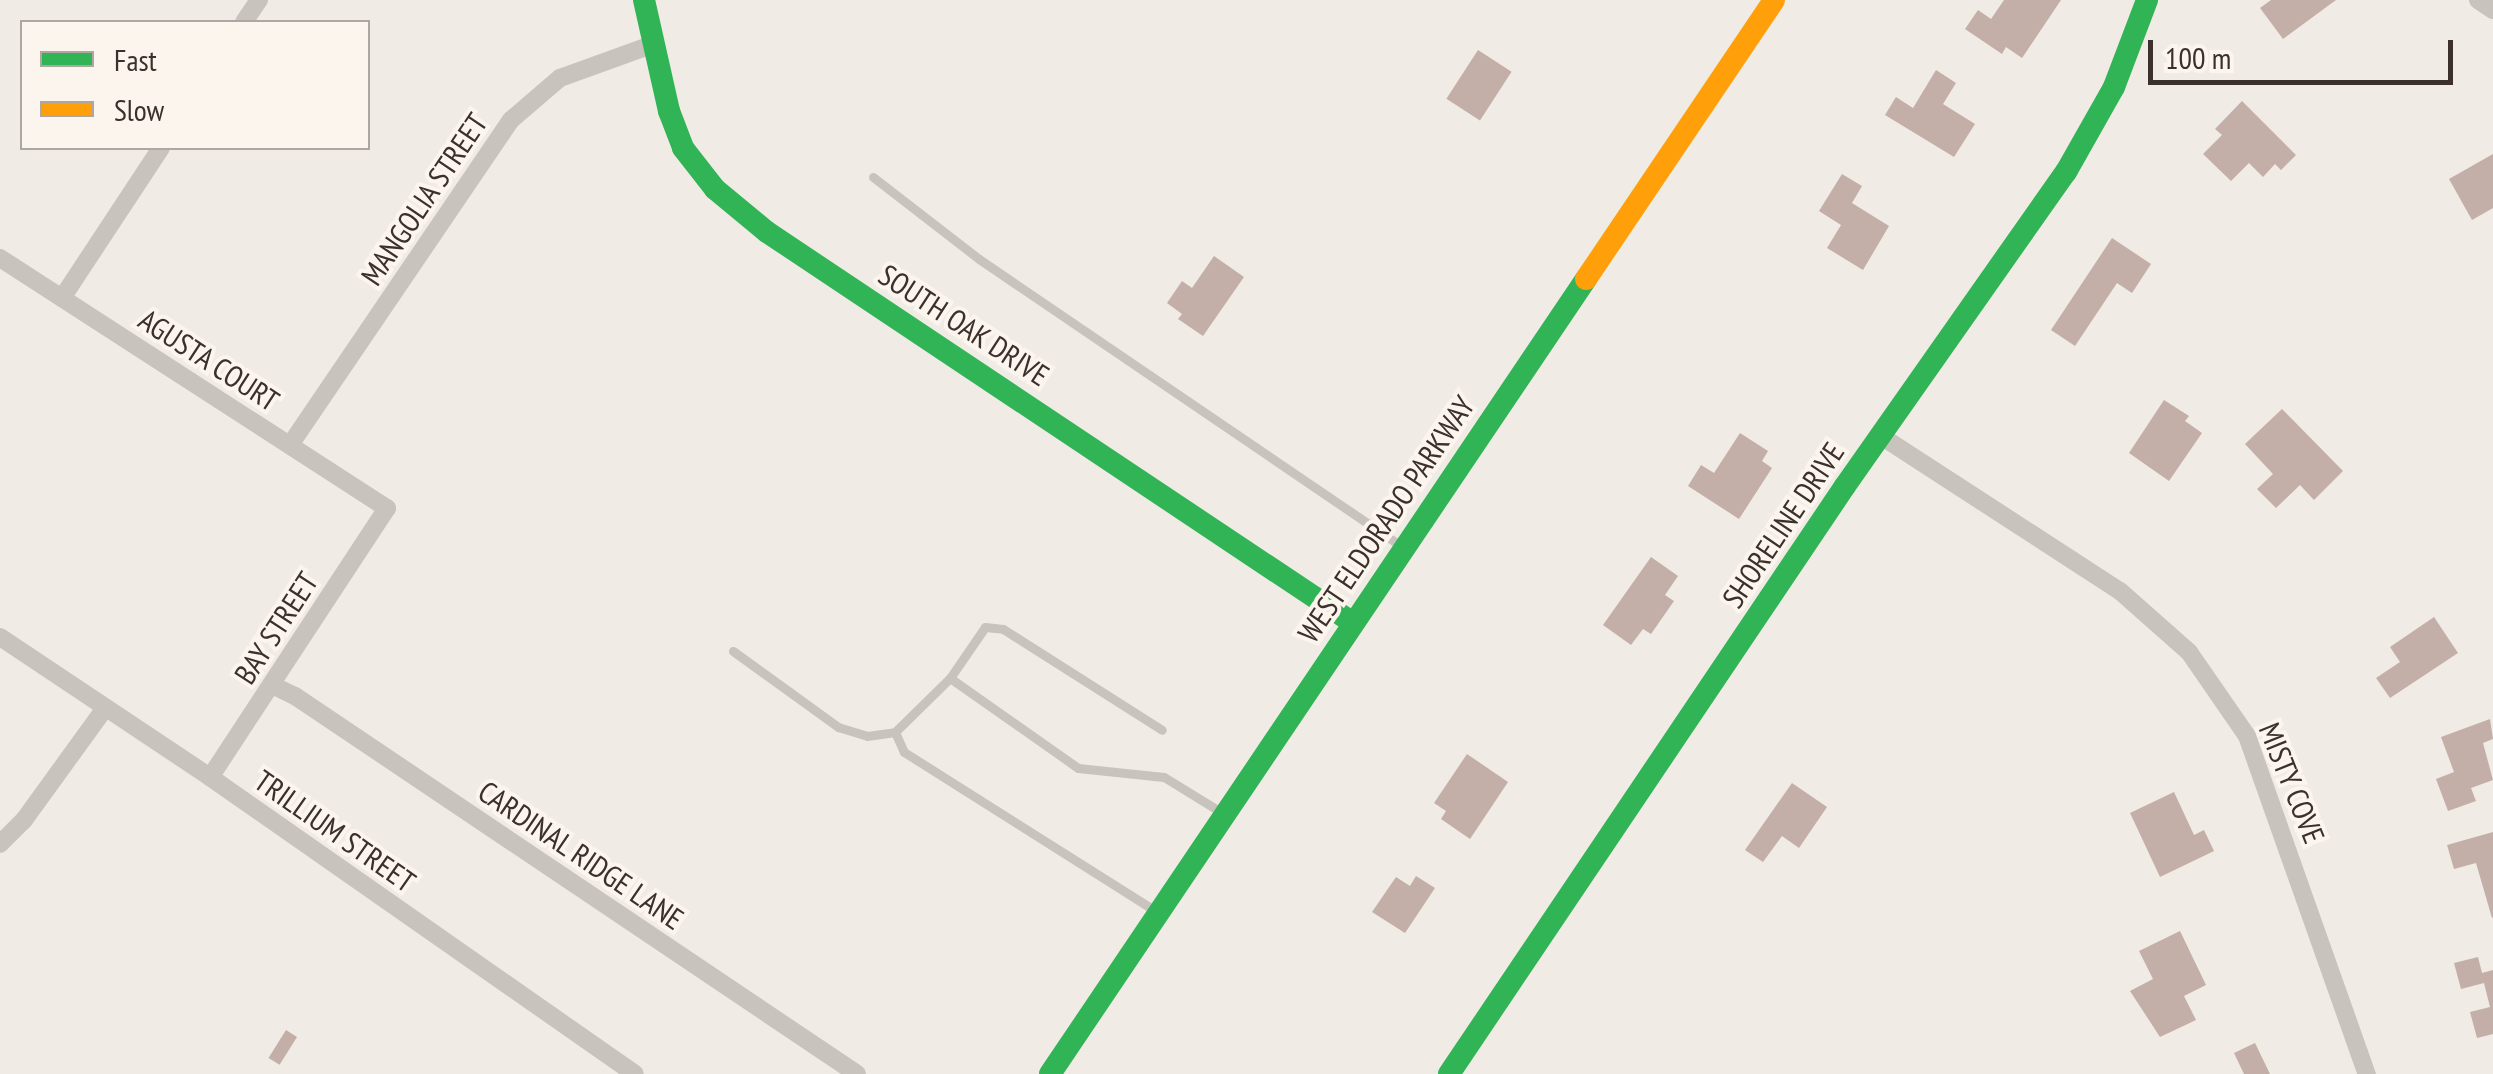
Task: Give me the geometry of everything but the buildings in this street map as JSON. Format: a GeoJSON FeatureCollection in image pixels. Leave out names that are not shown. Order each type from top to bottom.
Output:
{"type":"FeatureCollection","features":[{"type":"Feature","properties":{"kind":"street","name":"SOUTH OAK DRIVE"},"geometry":{"type":"LineString","coordinates":[[644,0],[683,148],[728,200],[767,232],[1352,622]]}},
{"type":"Feature","properties":{"kind":"street","name":"WEST ELDORADO PARKWAY"},"geometry":{"type":"LineString","coordinates":[[1050,1074],[1774,0]]}},
{"type":"Feature","properties":{"kind":"street","name":"SHORELINE DRIVE"},"geometry":{"type":"LineString","coordinates":[[1449,1074],[1881,436],[2066,172],[2114,87],[2147,0]]}},
{"type":"Feature","properties":{"kind":"street"},"geometry":{"type":"LineString","coordinates":[[2478,0],[2493,10]]}},
{"type":"Feature","properties":{"kind":"street","name":"MANGOLIA STREET"},"geometry":{"type":"LineString","coordinates":[[290,445],[511,120],[560,78],[654,44]]}},
{"type":"Feature","properties":{"kind":"street"},"geometry":{"type":"LineString","coordinates":[[62,298],[161,150]]}},
{"type":"Feature","properties":{"kind":"street","name":"AGUSTA COURT"},"geometry":{"type":"LineString","coordinates":[[0,258],[387,508]]}},
{"type":"Feature","properties":{"kind":"street","name":"MISTY COVE"},"geometry":{"type":"LineString","coordinates":[[1881,436],[2120,592],[2189,652],[2248,736],[2367,1074]]}},
{"type":"Feature","properties":{"kind":"street","name":"BAY STREET"},"geometry":{"type":"LineString","coordinates":[[210,777],[387,508]]}},
{"type":"Feature","properties":{"kind":"street","name":"TRILLIUM STREET"},"geometry":{"type":"LineString","coordinates":[[0,637],[210,777],[634,1074]]}},
{"type":"Feature","properties":{"kind":"street","name":"CARDINAL RIDGE LANE"},"geometry":{"type":"LineString","coordinates":[[272,685],[295,696],[857,1074]]}},
{"type":"Feature","properties":{"kind":"street"},"geometry":{"type":"LineString","coordinates":[[0,844],[24,820],[104,708]]}},
{"type":"Feature","properties":{"kind":"lane"},"geometry":{"type":"LineString","coordinates":[[873,177],[979,259],[1404,548]]}},
{"type":"Feature","properties":{"kind":"lane"},"geometry":{"type":"LineString","coordinates":[[734,651],[838,727],[866,736],[895,732],[950,678],[985,627],[1002,629],[1162,730]]}},
{"type":"Feature","properties":{"kind":"lane"},"geometry":{"type":"LineString","coordinates":[[950,678],[1078,768],[1164,777],[1223,814]]}},
{"type":"Feature","properties":{"kind":"lane"},"geometry":{"type":"LineString","coordinates":[[895,732],[904,752],[1157,913]]}},
{"type":"Feature","properties":{"kind":"traffic: fast"},"geometry":{"type":"LineString","coordinates":[[644,0],[669,111],[683,148],[715,189],[767,232],[1353,623]]}},
{"type":"Feature","properties":{"kind":"traffic: fast"},"geometry":{"type":"LineString","coordinates":[[1449,1074],[1845,486],[2066,172],[2114,87],[2147,0]]}},
{"type":"Feature","properties":{"kind":"traffic: fast"},"geometry":{"type":"LineString","coordinates":[[1050,1074],[1586,279]]}},
{"type":"Feature","properties":{"kind":"traffic: slow"},"geometry":{"type":"LineString","coordinates":[[1586,279],[1774,0]]}}]}
